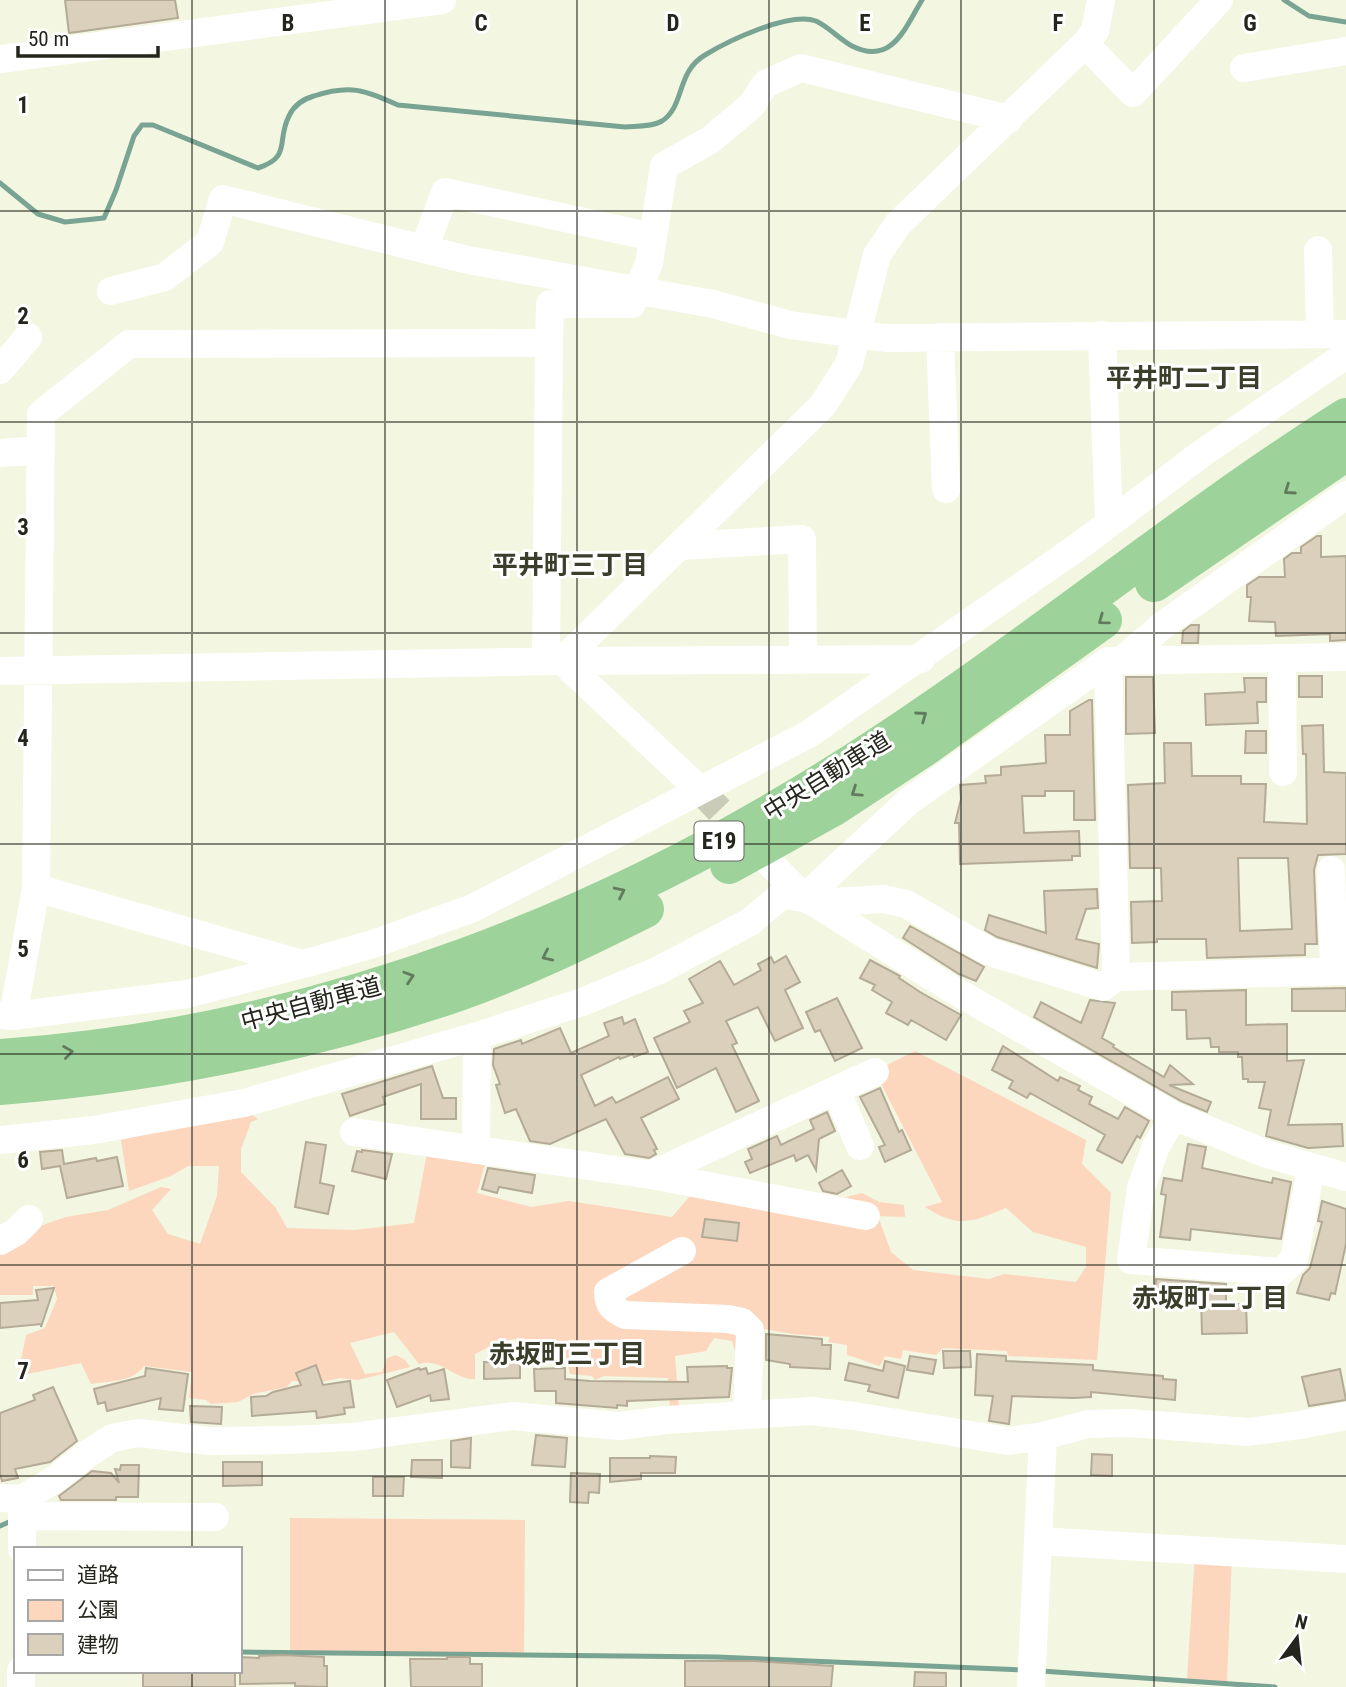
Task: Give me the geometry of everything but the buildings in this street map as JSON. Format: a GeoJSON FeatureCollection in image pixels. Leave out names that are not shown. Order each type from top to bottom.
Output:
{"type":"FeatureCollection","features":[{"type":"Feature","properties":{"kind":"highway","name":"中央自動車道"},"geometry":{"type":"LineString","coordinates":[[0,1058],[54,1054],[224,1028],[331,1001],[465,959],[591,906],[691,858],[886,741],[1346,416]]}},
{"type":"Feature","properties":{"kind":"highway","name":"中央自動車道"},"geometry":{"type":"LineString","coordinates":[[0,1086],[188,1063],[328,1032],[456,993],[531,964],[602,931],[738,861],[832,808],[925,747],[1180,565],[1346,452]]}},
{"type":"Feature","properties":{"kind":"street"},"geometry":{"type":"LineString","coordinates":[[0,60],[442,0]]}},
{"type":"Feature","properties":{"kind":"street"},"geometry":{"type":"LineString","coordinates":[[554,661],[681,546],[823,405],[849,364],[877,255],[898,224],[1085,44],[1095,31],[1101,0]]}},
{"type":"Feature","properties":{"kind":"street"},"geometry":{"type":"LineString","coordinates":[[1085,44],[1133,93],[1219,0]]}},
{"type":"Feature","properties":{"kind":"street"},"geometry":{"type":"LineString","coordinates":[[1244,68],[1346,51]]}},
{"type":"Feature","properties":{"kind":"street"},"geometry":{"type":"LineString","coordinates":[[700,790],[554,661],[550,304],[632,304],[649,263],[664,166],[710,140],[752,105],[765,84],[802,68],[1009,119]]}},
{"type":"Feature","properties":{"kind":"street"},"geometry":{"type":"LineString","coordinates":[[424,249],[445,192],[653,237]]}},
{"type":"Feature","properties":{"kind":"street"},"geometry":{"type":"LineString","coordinates":[[111,292],[165,277],[210,242],[223,199],[468,260],[713,304],[790,325],[886,338],[1333,334],[1318,250]]}},
{"type":"Feature","properties":{"kind":"street"},"geometry":{"type":"LineString","coordinates":[[1102,335],[1109,523]]}},
{"type":"Feature","properties":{"kind":"street"},"geometry":{"type":"LineString","coordinates":[[0,370],[27,337]]}},
{"type":"Feature","properties":{"kind":"street"},"geometry":{"type":"LineString","coordinates":[[940,337],[946,489]]}},
{"type":"Feature","properties":{"kind":"street"},"geometry":{"type":"LineString","coordinates":[[549,343],[129,344],[41,414],[36,888],[6,1016],[187,994],[376,943],[472,908],[810,734],[1083,544],[1201,454],[1346,355]]}},
{"type":"Feature","properties":{"kind":"street"},"geometry":{"type":"LineString","coordinates":[[0,453],[40,450]]}},
{"type":"Feature","properties":{"kind":"street"},"geometry":{"type":"LineString","coordinates":[[809,900],[911,800],[1115,661],[1346,495]]}},
{"type":"Feature","properties":{"kind":"street"},"geometry":{"type":"LineString","coordinates":[[681,546],[802,538],[803,660]]}},
{"type":"Feature","properties":{"kind":"street"},"geometry":{"type":"LineString","coordinates":[[1115,661],[1346,657]]}},
{"type":"Feature","properties":{"kind":"street"},"geometry":{"type":"LineString","coordinates":[[0,671],[554,661],[921,659]]}},
{"type":"Feature","properties":{"kind":"street"},"geometry":{"type":"LineString","coordinates":[[1282,659],[1283,772]]}},
{"type":"Feature","properties":{"kind":"street"},"geometry":{"type":"LineString","coordinates":[[1115,661],[1116,977]]}},
{"type":"Feature","properties":{"kind":"street"},"geometry":{"type":"LineString","coordinates":[[768,861],[809,900],[950,988],[1174,1116],[1264,1153],[1346,1177]]}},
{"type":"Feature","properties":{"kind":"street"},"geometry":{"type":"LineString","coordinates":[[0,1140],[94,1130],[244,1103],[478,1036],[582,1002],[657,971],[750,922],[782,895],[809,900],[883,900],[906,904],[990,952],[1103,987],[1116,977],[1340,971],[1331,870]]}},
{"type":"Feature","properties":{"kind":"street"},"geometry":{"type":"LineString","coordinates":[[36,888],[304,964]]}},
{"type":"Feature","properties":{"kind":"street"},"geometry":{"type":"LineString","coordinates":[[476,1150],[478,1036]]}},
{"type":"Feature","properties":{"kind":"street"},"geometry":{"type":"LineString","coordinates":[[651,1175],[875,1072]]}},
{"type":"Feature","properties":{"kind":"street"},"geometry":{"type":"LineString","coordinates":[[836,1090],[858,1147]]}},
{"type":"Feature","properties":{"kind":"street"},"geometry":{"type":"LineString","coordinates":[[1174,1116],[1156,1146],[1141,1188],[1132,1260],[1281,1272],[1294,1260],[1311,1168]]}},
{"type":"Feature","properties":{"kind":"street"},"geometry":{"type":"LineString","coordinates":[[354,1132],[651,1175],[866,1216]]}},
{"type":"Feature","properties":{"kind":"street"},"geometry":{"type":"LineString","coordinates":[[0,1241],[16,1232],[29,1219]]}},
{"type":"Feature","properties":{"kind":"street"},"geometry":{"type":"LineString","coordinates":[[682,1251],[608,1292],[608,1300],[613,1309],[625,1315],[742,1322],[750,1330],[747,1415]]}},
{"type":"Feature","properties":{"kind":"street"},"geometry":{"type":"LineString","coordinates":[[15,1504],[113,1438],[138,1433],[211,1441],[287,1440],[353,1437],[513,1416],[619,1426],[666,1420],[811,1411],[1008,1441],[1044,1436],[1088,1424],[1129,1423],[1248,1432],[1346,1416]]}},
{"type":"Feature","properties":{"kind":"street"},"geometry":{"type":"LineString","coordinates":[[1031,1687],[1044,1436]]}},
{"type":"Feature","properties":{"kind":"street"},"geometry":{"type":"LineString","coordinates":[[15,1504],[215,1517]]}},
{"type":"Feature","properties":{"kind":"street"},"geometry":{"type":"LineString","coordinates":[[15,1504],[22,1547]]}},
{"type":"Feature","properties":{"kind":"street"},"geometry":{"type":"LineString","coordinates":[[1039,1541],[1346,1559]]}},
{"type":"Feature","properties":{"kind":"green space"},"geometry":{"type":"Polygon","coordinates":[[[915,1051],[1086,1140],[1082,1164],[1111,1193],[1097,1360],[1008,1356],[1007,1351],[943,1348],[936,1355],[903,1350],[901,1359],[885,1356],[880,1366],[847,1355],[847,1345],[828,1342],[830,1337],[758,1328],[738,1359],[732,1341],[714,1338],[706,1351],[675,1356],[679,1408],[670,1409],[668,1378],[604,1376],[595,1380],[592,1376],[570,1374],[568,1366],[542,1360],[542,1350],[524,1340],[516,1339],[501,1342],[475,1354],[475,1379],[468,1378],[434,1364],[419,1364],[394,1332],[350,1343],[365,1374],[382,1372],[387,1358],[396,1355],[410,1367],[358,1380],[340,1378],[321,1382],[292,1381],[287,1387],[253,1394],[238,1402],[211,1404],[206,1400],[189,1398],[192,1372],[144,1366],[127,1378],[91,1384],[81,1363],[18,1376],[26,1335],[45,1328],[57,1299],[54,1286],[33,1286],[33,1295],[0,1295],[0,1248],[37,1227],[66,1217],[108,1210],[161,1187],[171,1189],[152,1210],[168,1234],[200,1244],[217,1196],[219,1166],[188,1166],[171,1176],[129,1191],[121,1140],[242,1108],[258,1119],[251,1122],[241,1149],[241,1172],[275,1207],[287,1228],[355,1230],[414,1223],[427,1153],[486,1160],[477,1193],[531,1207],[569,1201],[672,1217],[695,1190],[824,1203],[862,1193],[879,1202],[904,1205],[905,1217],[878,1216],[891,1252],[913,1270],[989,1279],[1004,1274],[1076,1282],[1086,1267],[1086,1247],[1033,1232],[1006,1208],[974,1220],[956,1221],[925,1207],[942,1202],[877,1076],[879,1069],[915,1051]]]}},
{"type":"Feature","properties":{"kind":"green space"},"geometry":{"type":"Polygon","coordinates":[[[290,1518],[525,1520],[524,1655],[290,1652],[290,1518]]]}},
{"type":"Feature","properties":{"kind":"green space"},"geometry":{"type":"Polygon","coordinates":[[[1195,1553],[1232,1555],[1227,1682],[1187,1680],[1195,1553]]]}},
{"type":"Feature","properties":{"kind":"waterway"},"geometry":{"type":"LineString","coordinates":[[0,183],[38,214],[65,222],[104,218],[134,136],[142,125],[153,125],[258,168],[269,164],[279,153],[285,125],[296,106],[310,97],[338,90],[366,92],[398,105],[625,127],[649,125],[658,123],[669,115],[689,70],[696,62],[743,35],[791,20],[805,19],[816,21],[852,46],[866,51],[877,51],[896,41],[922,0]]}},
{"type":"Feature","properties":{"kind":"waterway"},"geometry":{"type":"LineString","coordinates":[[1284,0],[1309,16],[1346,22]]}},
{"type":"Feature","properties":{"kind":"waterway"},"geometry":{"type":"LineString","coordinates":[[0,1526],[9,1522]]}},
{"type":"Feature","properties":{"kind":"waterway"},"geometry":{"type":"LineString","coordinates":[[242,1652],[524,1655]]}},
{"type":"Feature","properties":{"kind":"waterway"},"geometry":{"type":"LineString","coordinates":[[525,1655],[717,1657],[1022,1670]]}},
{"type":"Feature","properties":{"kind":"waterway"},"geometry":{"type":"LineString","coordinates":[[1041,1671],[1275,1687]]}},
{"type":"Feature","properties":{"kind":"tunnel"},"geometry":{"type":"LineString","coordinates":[[700,790],[752,844]]}},
{"type":"Feature","properties":{"kind":"district","name":"平井町二丁目"},"geometry":{"type":"Point","coordinates":[1184,378]}},
{"type":"Feature","properties":{"kind":"district","name":"平井町三丁目"},"geometry":{"type":"Point","coordinates":[570,565]}},
{"type":"Feature","properties":{"kind":"district","name":"赤坂町二丁目"},"geometry":{"type":"Point","coordinates":[1210,1298]}},
{"type":"Feature","properties":{"kind":"district","name":"赤坂町三丁目"},"geometry":{"type":"Point","coordinates":[567,1354]}}]}
